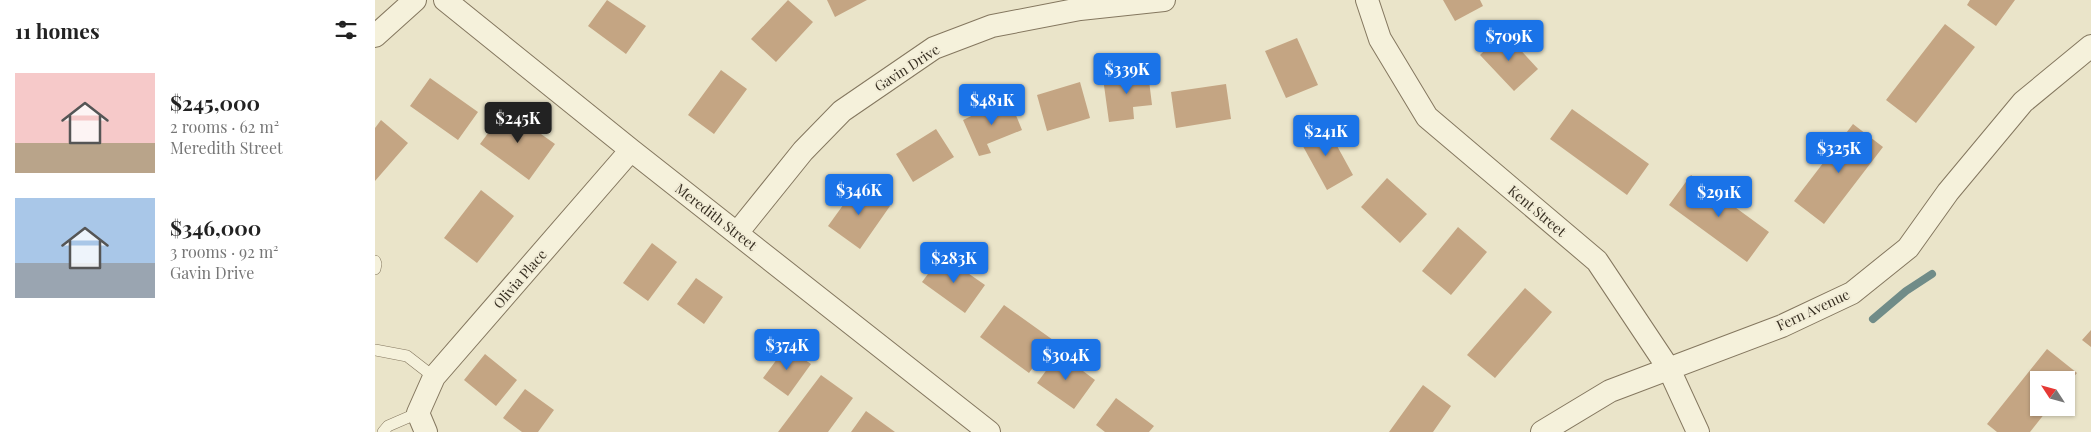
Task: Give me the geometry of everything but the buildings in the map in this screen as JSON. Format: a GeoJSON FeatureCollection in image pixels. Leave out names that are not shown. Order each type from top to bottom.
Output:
{"type":"FeatureCollection","features":[{"type":"Feature","properties":{"kind":"street"},"geometry":{"type":"LineString","coordinates":[[375,36],[415,0]]}},
{"type":"Feature","properties":{"kind":"street","name":"Meredith Street"},"geometry":{"type":"LineString","coordinates":[[445,0],[631,150],[989,432]]}},
{"type":"Feature","properties":{"kind":"street","name":"Gavin Drive"},"geometry":{"type":"LineString","coordinates":[[737,232],[803,151],[842,111],[934,48],[992,26],[1080,9],[1163,0]]}},
{"type":"Feature","properties":{"kind":"street","name":"Kent Street"},"geometry":{"type":"LineString","coordinates":[[1367,0],[1380,39],[1427,117],[1597,261],[1669,369],[1699,432]]}},
{"type":"Feature","properties":{"kind":"street","name":"Fern Avenue"},"geometry":{"type":"LineString","coordinates":[[1542,432],[1610,391],[1782,326],[1852,294],[1908,248],[1947,192],[2023,102],[2091,46]]}},
{"type":"Feature","properties":{"kind":"street","name":"Olivia Place"},"geometry":{"type":"LineString","coordinates":[[422,422],[434,377],[631,150]]}},
{"type":"Feature","properties":{"kind":"lane"},"geometry":{"type":"LineString","coordinates":[[375,261],[377,264],[375,269]]}},
{"type":"Feature","properties":{"kind":"lane"},"geometry":{"type":"LineString","coordinates":[[375,350],[407,356],[434,377]]}},
{"type":"Feature","properties":{"kind":"lane"},"geometry":{"type":"LineString","coordinates":[[383,432],[388,426],[422,422]]}},
{"type":"Feature","properties":{"kind":"waterway"},"geometry":{"type":"LineString","coordinates":[[1873,319],[1906,291],[1932,274]]}}]}
